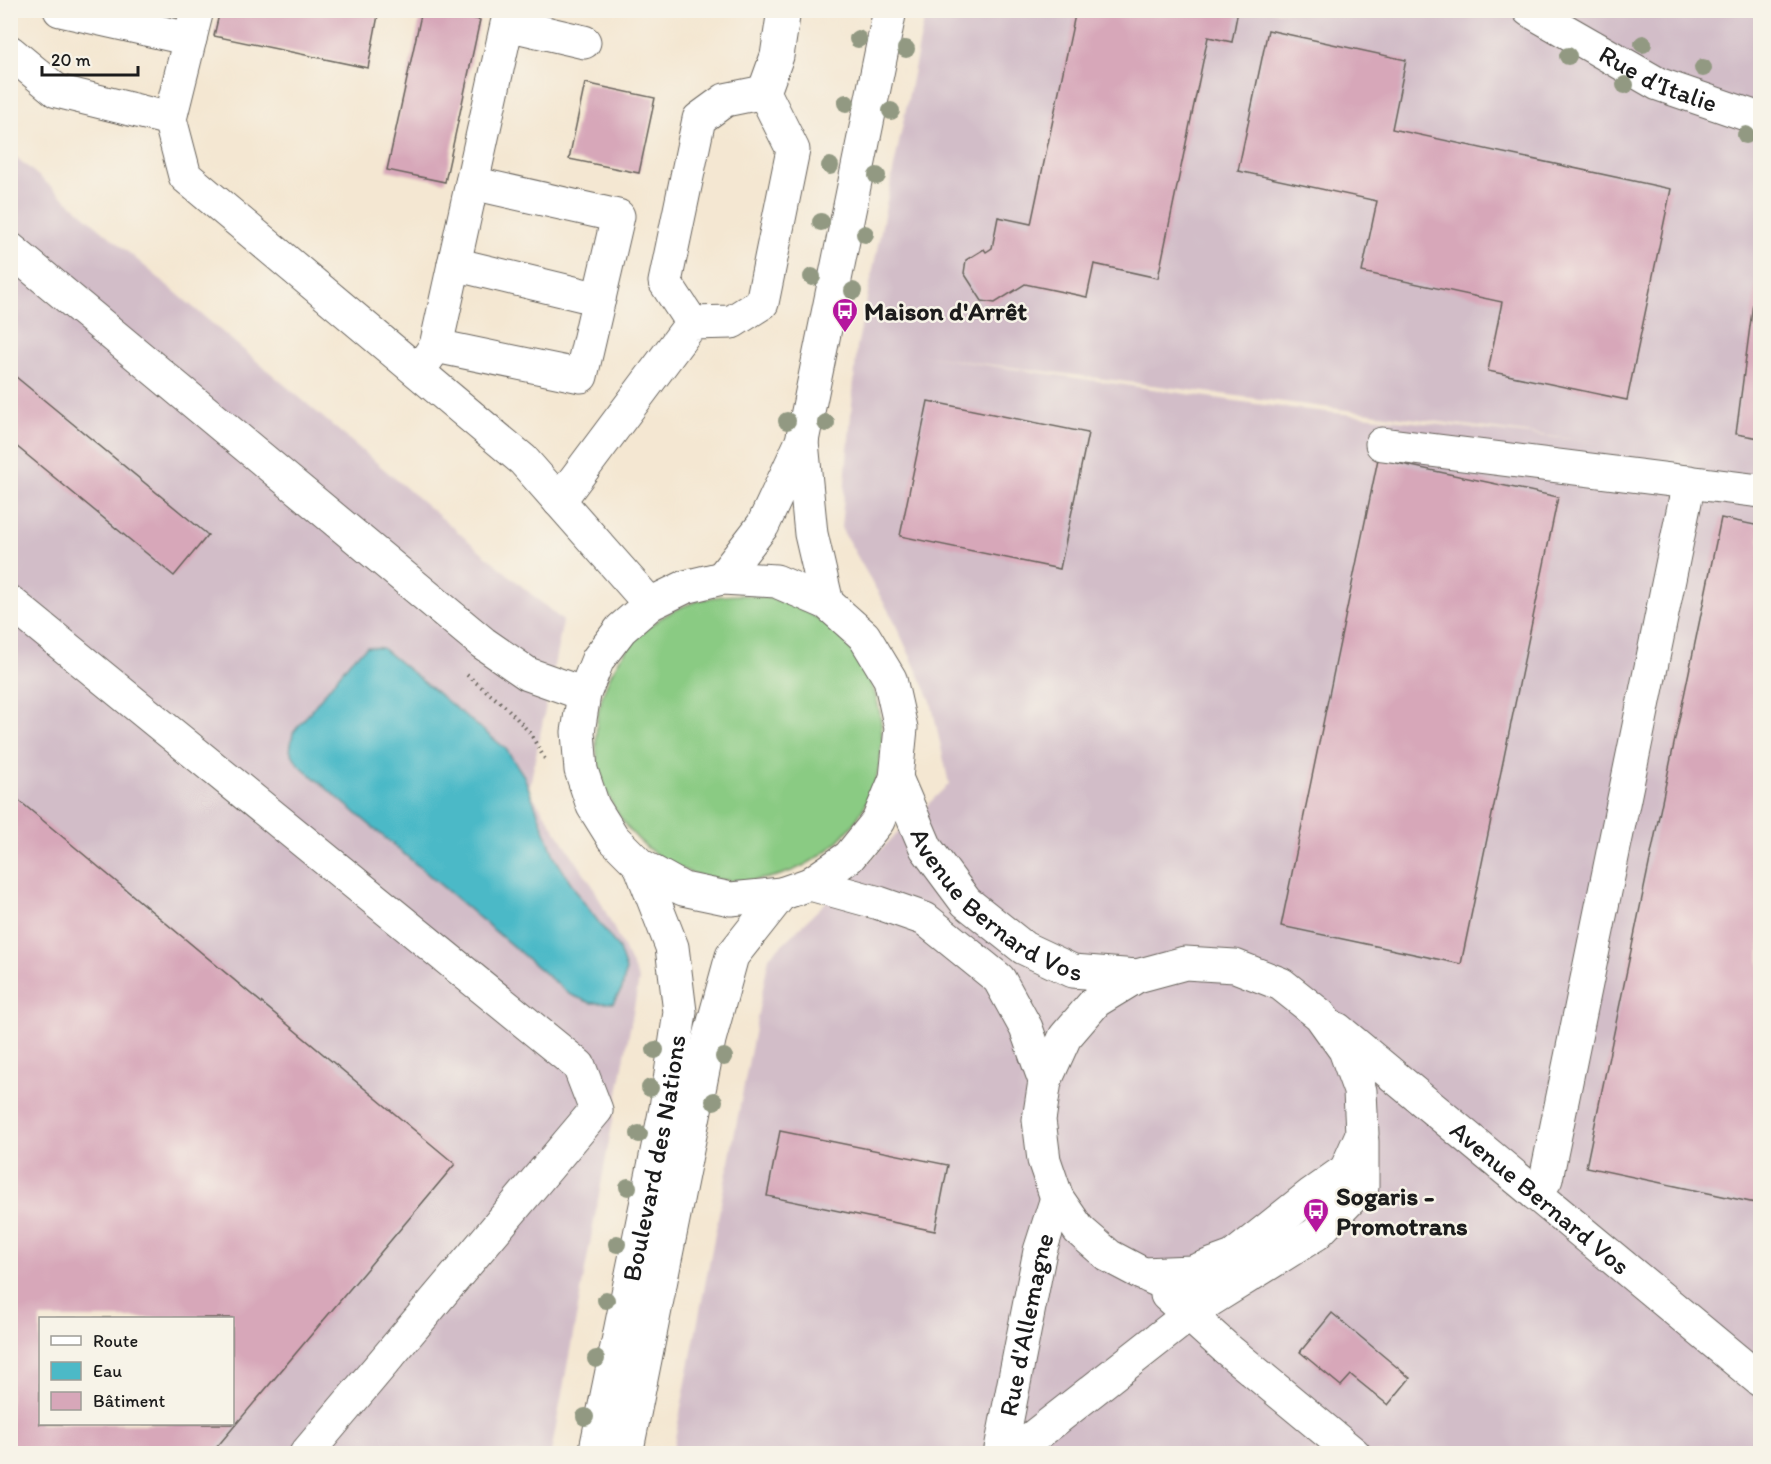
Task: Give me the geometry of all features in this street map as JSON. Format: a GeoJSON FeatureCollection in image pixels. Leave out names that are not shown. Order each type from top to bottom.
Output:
{"type":"FeatureCollection","features":[{"type":"Feature","properties":{"kind":"street"},"geometry":{"type":"LineString","coordinates":[[60,10],[193,25],[170,119],[185,176],[427,359],[523,460],[650,604]]}},
{"type":"Feature","properties":{"kind":"street"},"geometry":{"type":"LineString","coordinates":[[692,324],[732,322],[762,303],[793,150],[764,92],[777,56],[784,10]]}},
{"type":"Feature","properties":{"kind":"street"},"geometry":{"type":"LineString","coordinates":[[722,578],[763,525],[802,441],[890,10]]}},
{"type":"Feature","properties":{"kind":"street","name":"Rue d'Italie"},"geometry":{"type":"LineString","coordinates":[[1529,10],[1658,84],[1761,119]]}},
{"type":"Feature","properties":{"kind":"street"},"geometry":{"type":"LineString","coordinates":[[427,359],[454,264],[507,24],[584,42]]}},
{"type":"Feature","properties":{"kind":"street"},"geometry":{"type":"LineString","coordinates":[[10,52],[57,91],[170,119]]}},
{"type":"Feature","properties":{"kind":"street"},"geometry":{"type":"LineString","coordinates":[[692,324],[665,282],[699,119],[725,100],[764,92]]}},
{"type":"Feature","properties":{"kind":"street"},"geometry":{"type":"LineString","coordinates":[[427,359],[581,376],[618,216],[472,183]]}},
{"type":"Feature","properties":{"kind":"street"},"geometry":{"type":"LineString","coordinates":[[10,249],[483,643],[528,674],[584,694]]}},
{"type":"Feature","properties":{"kind":"street"},"geometry":{"type":"LineString","coordinates":[[454,264],[599,299]]}},
{"type":"Feature","properties":{"kind":"street"},"geometry":{"type":"LineString","coordinates":[[559,501],[692,324]]}},
{"type":"Feature","properties":{"kind":"street"},"geometry":{"type":"LineString","coordinates":[[802,441],[811,534],[827,603]]}},
{"type":"Feature","properties":{"kind":"street"},"geometry":{"type":"LineString","coordinates":[[1382,444],[1761,490]]}},
{"type":"Feature","properties":{"kind":"street"},"geometry":{"type":"LineString","coordinates":[[1535,1193],[1546,1179],[1689,482]]}},
{"type":"Feature","properties":{"kind":"street"},"geometry":{"type":"LineString","coordinates":[[795,889],[849,857],[878,821],[896,778],[901,728],[890,679],[864,636],[827,603],[776,581],[722,578],[685,587],[650,604],[621,628],[598,659],[584,694],[578,732],[581,770],[593,806],[613,838],[640,865],[683,890],[731,899],[795,889],[879,903],[925,919],[999,979],[1026,1028],[1045,1081]]}},
{"type":"Feature","properties":{"kind":"street"},"geometry":{"type":"LineString","coordinates":[[10,602],[579,1066],[596,1110],[306,1454]]}},
{"type":"Feature","properties":{"kind":"street","name":"Avenue Bernard Vos"},"geometry":{"type":"LineString","coordinates":[[896,778],[926,848],[966,902],[1024,948],[1073,971],[1137,976]]}},
{"type":"Feature","properties":{"kind":"street","name":"Boulevard des Nations"},"geometry":{"type":"LineString","coordinates":[[595,1454],[666,1108],[680,1012],[672,948],[640,865]]}},
{"type":"Feature","properties":{"kind":"street","name":"Boulevard des Nations"},"geometry":{"type":"LineString","coordinates":[[626,1454],[709,1040],[732,956],[795,889]]}},
{"type":"Feature","properties":{"kind":"street"},"geometry":{"type":"LineString","coordinates":[[1143,1274],[1192,1272],[1233,1257],[1346,1170],[1362,1134],[1360,1091],[1345,1050],[1320,1015],[1281,984],[1235,966],[1185,963],[1137,976],[1096,1001],[1065,1037],[1045,1081],[1039,1120],[1044,1160],[1058,1198],[1080,1230],[1108,1256],[1143,1274],[1227,1349],[1354,1454]]}},
{"type":"Feature","properties":{"kind":"street","name":"Avenue Bernard Vos"},"geometry":{"type":"LineString","coordinates":[[1320,1015],[1761,1380]]}},
{"type":"Feature","properties":{"kind":"street","name":"Rue d'Allemagne"},"geometry":{"type":"LineString","coordinates":[[1000,1454],[1040,1251],[1058,1198]]}},
{"type":"Feature","properties":{"kind":"street","name":"Rue d'Allemagne"},"geometry":{"type":"LineString","coordinates":[[1025,1454],[1032,1438],[1190,1314]]}},
{"type":"Feature","properties":{"kind":"path"},"geometry":{"type":"LineString","coordinates":[[462,670],[507,708],[530,733],[548,763]]}},
{"type":"Feature","properties":{"kind":"shaded area"},"geometry":{"type":"Polygon","coordinates":[[[926,11],[1760,11],[1760,1453],[672,1454],[769,957],[949,784],[931,701],[892,617],[841,528],[857,347],[926,11]],[[917,355],[1256,404],[1603,443],[917,355]]]}},
{"type":"Feature","properties":{"kind":"shaded area"},"geometry":{"type":"Polygon","coordinates":[[[10,152],[563,621],[529,790],[594,888],[639,980],[551,1453],[11,1453],[10,152]]]}},
{"type":"Feature","properties":{"kind":"green space"},"geometry":{"type":"Polygon","coordinates":[[[739,595],[767,598],[794,606],[818,619],[840,637],[858,659],[871,683],[879,710],[882,738],[879,766],[871,793],[858,817],[840,839],[818,857],[794,870],[767,878],[739,881],[711,878],[684,870],[660,857],[638,839],[620,817],[607,793],[599,766],[596,738],[599,710],[607,683],[620,659],[638,637],[660,619],[684,606],[711,598],[739,595]]]}},
{"type":"Feature","properties":{"kind":"water"},"geometry":{"type":"Polygon","coordinates":[[[367,647],[382,648],[506,749],[524,776],[555,858],[582,900],[619,949],[626,970],[622,989],[613,1003],[591,1003],[569,994],[298,764],[290,750],[293,733],[351,660],[367,647]]]}},
{"type":"Feature","properties":{"kind":"building"},"geometry":{"type":"Polygon","coordinates":[[[220,10],[379,10],[368,68],[214,36],[220,10]]]}},
{"type":"Feature","properties":{"kind":"building"},"geometry":{"type":"Polygon","coordinates":[[[422,10],[437,10],[480,20],[445,182],[387,170],[422,10]]]}},
{"type":"Feature","properties":{"kind":"building"},"geometry":{"type":"Polygon","coordinates":[[[1076,10],[1238,10],[1232,42],[1208,37],[1158,278],[1094,264],[1087,297],[1025,284],[995,303],[982,301],[964,273],[966,260],[984,249],[986,252],[992,248],[998,217],[1031,224],[1076,10]]]}},
{"type":"Feature","properties":{"kind":"building"},"geometry":{"type":"Polygon","coordinates":[[[1268,30],[1406,60],[1392,129],[1671,189],[1627,400],[1488,371],[1502,302],[1362,272],[1377,201],[1238,171],[1268,30]]]}},
{"type":"Feature","properties":{"kind":"building"},"geometry":{"type":"Polygon","coordinates":[[[585,83],[655,98],[639,173],[569,159],[585,83]]]}},
{"type":"Feature","properties":{"kind":"building"},"geometry":{"type":"Polygon","coordinates":[[[1760,257],[1760,438],[1736,434],[1760,257]]]}},
{"type":"Feature","properties":{"kind":"building"},"geometry":{"type":"Polygon","coordinates":[[[10,372],[208,535],[174,576],[10,441],[10,372]]]}},
{"type":"Feature","properties":{"kind":"building"},"geometry":{"type":"Polygon","coordinates":[[[928,401],[1088,433],[1060,569],[900,536],[928,401]]]}},
{"type":"Feature","properties":{"kind":"building"},"geometry":{"type":"Polygon","coordinates":[[[1378,459],[1558,497],[1461,964],[1281,926],[1378,459]]]}},
{"type":"Feature","properties":{"kind":"building"},"geometry":{"type":"Polygon","coordinates":[[[1721,518],[1760,526],[1760,1204],[1586,1167],[1721,518]]]}},
{"type":"Feature","properties":{"kind":"building"},"geometry":{"type":"Polygon","coordinates":[[[10,793],[455,1164],[211,1454],[10,1454],[10,793]]]}},
{"type":"Feature","properties":{"kind":"building"},"geometry":{"type":"Polygon","coordinates":[[[780,1131],[948,1165],[935,1231],[767,1196],[780,1131]]]}},
{"type":"Feature","properties":{"kind":"building"},"geometry":{"type":"Polygon","coordinates":[[[1332,1313],[1410,1378],[1388,1405],[1351,1375],[1341,1386],[1300,1352],[1332,1313]]]}},
{"type":"Feature","properties":{"kind":"place","name":"Maison d'Arrêt"},"geometry":{"type":"Point","coordinates":[845,334]}},
{"type":"Feature","properties":{"kind":"place","name":"Sogaris - Promotrans"},"geometry":{"type":"Point","coordinates":[1316,1234]}}]}
